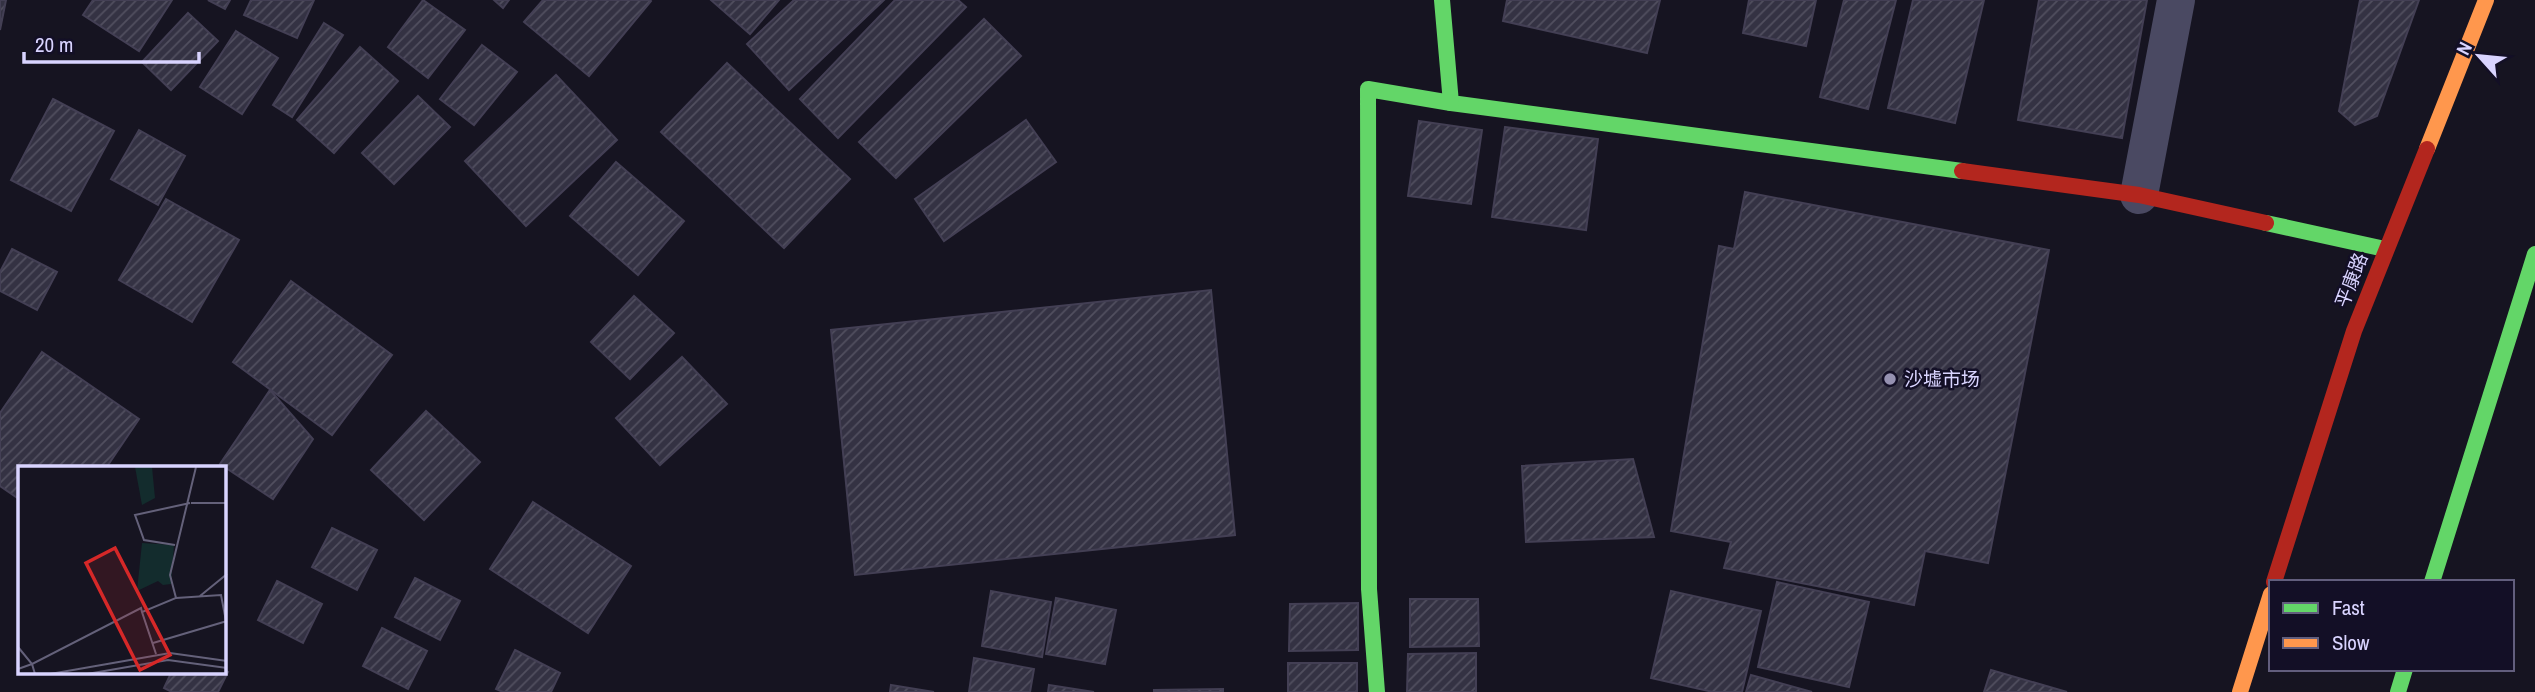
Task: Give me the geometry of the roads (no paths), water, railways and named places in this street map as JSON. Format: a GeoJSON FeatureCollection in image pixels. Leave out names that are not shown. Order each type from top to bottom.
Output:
{"type":"FeatureCollection","features":[{"type":"Feature","properties":{"kind":"street"},"geometry":{"type":"LineString","coordinates":[[1442,0],[1451,103]]}},
{"type":"Feature","properties":{"kind":"street"},"geometry":{"type":"LineString","coordinates":[[2139,195],[2176,0]]}},
{"type":"Feature","properties":{"kind":"street","name":"平康路"},"geometry":{"type":"LineString","coordinates":[[2275,580],[2350,341],[2486,0]]}},
{"type":"Feature","properties":{"kind":"street"},"geometry":{"type":"LineString","coordinates":[[1377,692],[1369,589],[1368,89],[1451,103],[2139,195],[2385,249]]}},
{"type":"Feature","properties":{"kind":"street"},"geometry":{"type":"LineString","coordinates":[[2433,580],[2531,279]]}},
{"type":"Feature","properties":{"kind":"street"},"geometry":{"type":"LineString","coordinates":[[2240,692],[2269,600]]}},
{"type":"Feature","properties":{"kind":"street"},"geometry":{"type":"LineString","coordinates":[[2398,692],[2404,671]]}},
{"type":"Feature","properties":{"kind":"place","name":"沙墟市场"},"geometry":{"type":"Point","coordinates":[1890,379]}}]}
